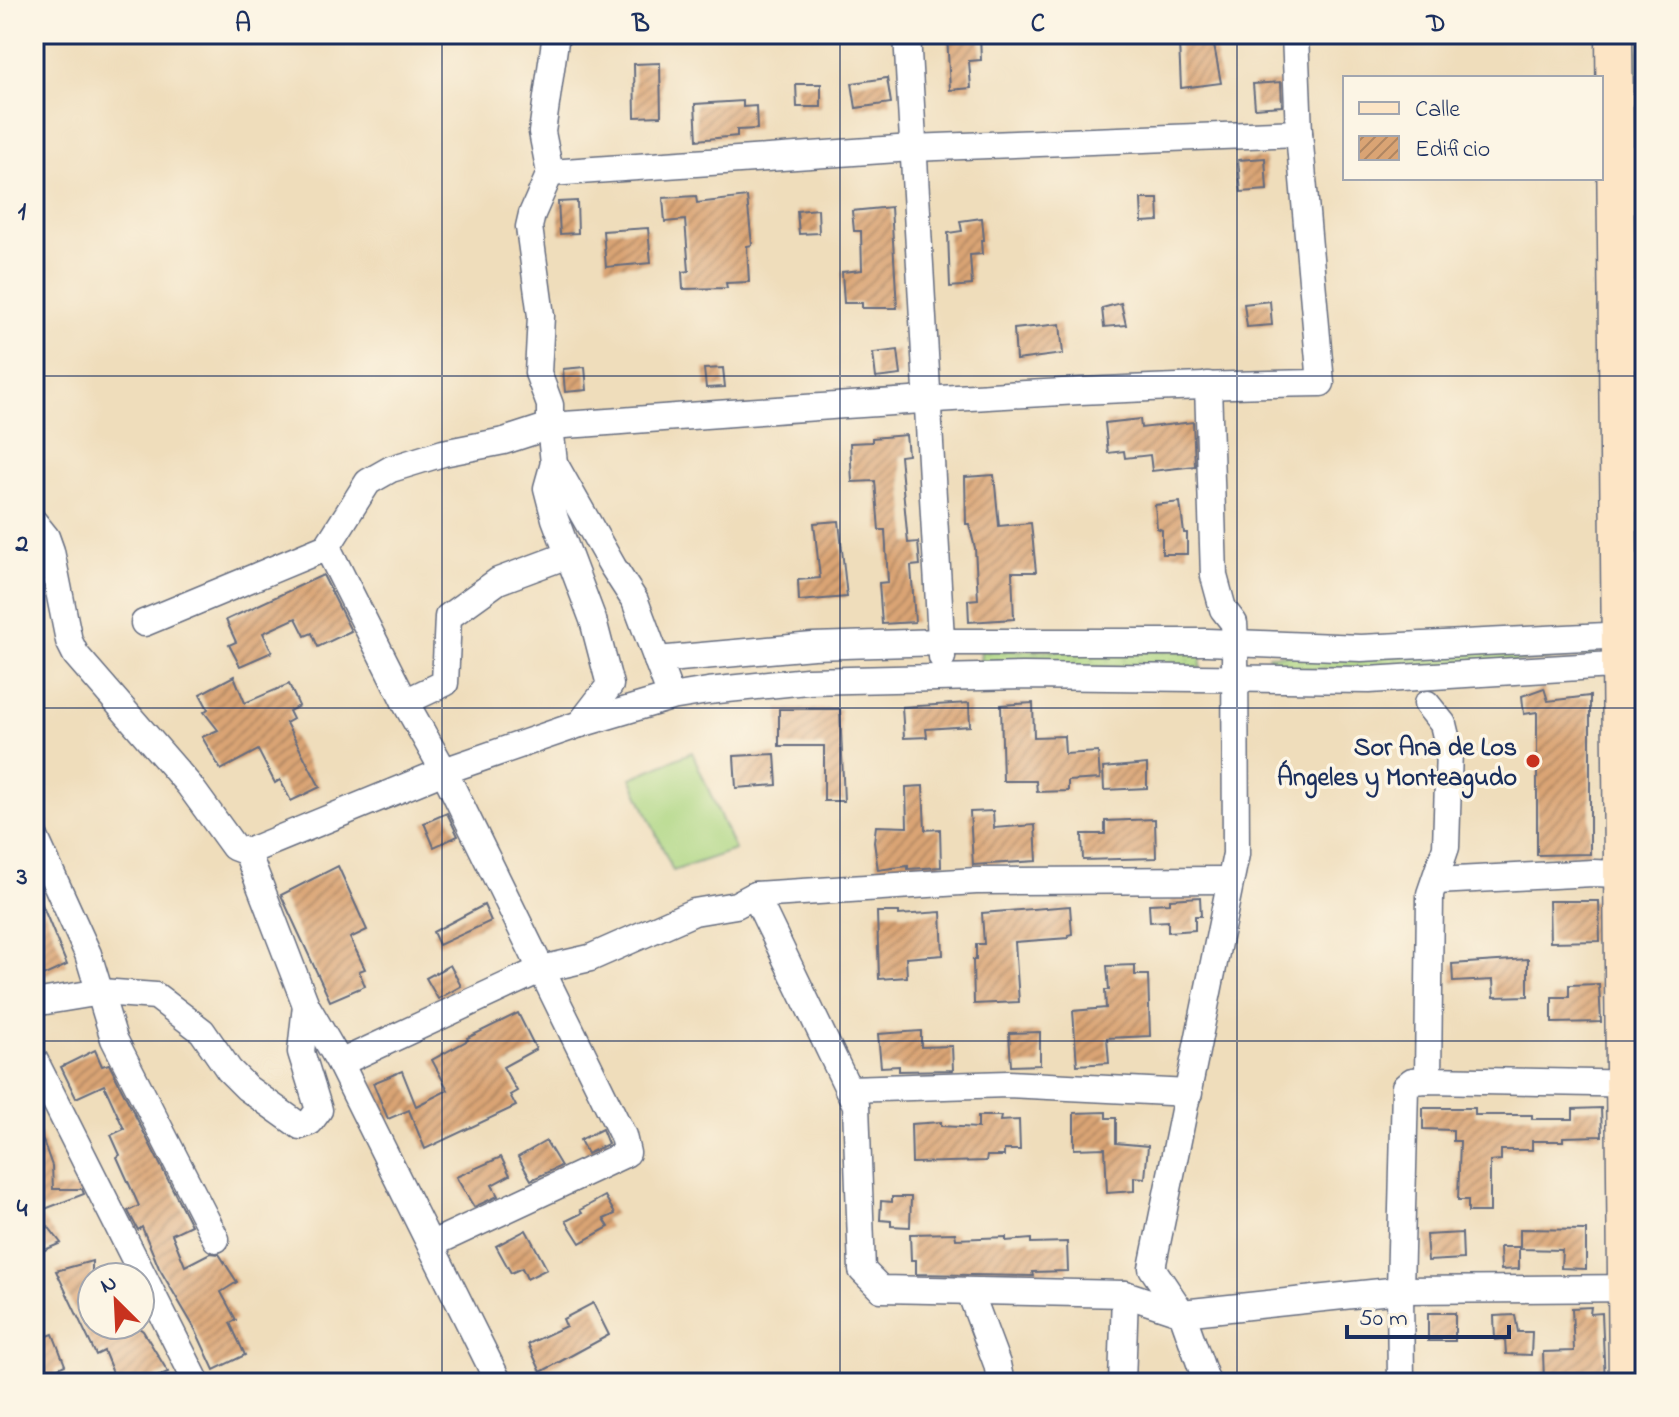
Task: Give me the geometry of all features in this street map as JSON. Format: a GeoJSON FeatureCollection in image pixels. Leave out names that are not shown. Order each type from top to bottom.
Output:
{"type":"FeatureCollection","features":[{"type":"Feature","properties":{"kind":"street"},"geometry":{"type":"LineString","coordinates":[[556,34],[542,132],[550,173],[529,227],[541,316],[538,373],[550,405],[554,463],[547,488],[593,620],[610,685],[580,724]]}},
{"type":"Feature","properties":{"kind":"street"},"geometry":{"type":"LineString","coordinates":[[907,34],[943,678]]}},
{"type":"Feature","properties":{"kind":"street"},"geometry":{"type":"LineString","coordinates":[[144,623],[327,547],[368,482],[391,469],[443,453],[504,441],[550,426],[929,399],[1208,385],[1321,383],[1299,133],[1295,34]]}},
{"type":"Feature","properties":{"kind":"street"},"geometry":{"type":"LineString","coordinates":[[1614,34],[1630,139],[1636,1287],[1627,1383]]}},
{"type":"Feature","properties":{"kind":"street"},"geometry":{"type":"LineString","coordinates":[[550,173],[912,148],[1299,133]]}},
{"type":"Feature","properties":{"kind":"street"},"geometry":{"type":"LineString","coordinates":[[1207,1383],[1182,1313],[1152,1268],[1236,854],[1234,623],[1223,609],[1214,576],[1208,385]]}},
{"type":"Feature","properties":{"kind":"street"},"geometry":{"type":"LineString","coordinates":[[554,463],[635,601],[671,697]]}},
{"type":"Feature","properties":{"kind":"street"},"geometry":{"type":"LineString","coordinates":[[34,522],[46,537],[51,551],[69,641],[76,655],[189,785],[234,847],[247,852],[444,771],[580,724],[671,697],[807,681],[1104,676],[1369,680],[1633,649]]}},
{"type":"Feature","properties":{"kind":"street"},"geometry":{"type":"LineString","coordinates":[[327,547],[405,702],[444,771],[623,1136],[627,1153],[432,1244]]}},
{"type":"Feature","properties":{"kind":"street"},"geometry":{"type":"LineString","coordinates":[[405,702],[445,683],[448,617],[498,581],[568,555]]}},
{"type":"Feature","properties":{"kind":"street"},"geometry":{"type":"LineString","coordinates":[[657,660],[813,646],[941,642],[1633,649]]}},
{"type":"Feature","properties":{"kind":"street"},"geometry":{"type":"LineString","coordinates":[[1427,704],[1443,724],[1449,749],[1446,847],[1430,894],[1428,1080]]}},
{"type":"Feature","properties":{"kind":"street"},"geometry":{"type":"LineString","coordinates":[[34,835],[88,954],[114,1039],[216,1239]]}},
{"type":"Feature","properties":{"kind":"street"},"geometry":{"type":"LineString","coordinates":[[247,852],[306,1005],[340,1063],[499,1383]]}},
{"type":"Feature","properties":{"kind":"street"},"geometry":{"type":"LineString","coordinates":[[1436,881],[1634,873]]}},
{"type":"Feature","properties":{"kind":"street"},"geometry":{"type":"LineString","coordinates":[[340,1063],[542,969],[590,958],[694,912],[736,905],[755,895],[976,881],[1230,880]]}},
{"type":"Feature","properties":{"kind":"street"},"geometry":{"type":"LineString","coordinates":[[755,895],[856,1105],[862,1270],[881,1289],[1125,1294],[1182,1313],[1400,1290],[1636,1287]]}},
{"type":"Feature","properties":{"kind":"street"},"geometry":{"type":"LineString","coordinates":[[34,1003],[101,992],[156,996],[202,1031],[229,1070],[247,1088],[300,1126],[310,1122],[319,1110],[301,1052],[306,1005]]}},
{"type":"Feature","properties":{"kind":"street"},"geometry":{"type":"LineString","coordinates":[[34,1059],[197,1383]]}},
{"type":"Feature","properties":{"kind":"street"},"geometry":{"type":"LineString","coordinates":[[1401,1383],[1402,1094],[1405,1087],[1412,1081],[1428,1080],[1634,1084]]}},
{"type":"Feature","properties":{"kind":"street"},"geometry":{"type":"LineString","coordinates":[[848,1089],[1008,1084],[1189,1093]]}},
{"type":"Feature","properties":{"kind":"street"},"geometry":{"type":"LineString","coordinates":[[970,1292],[1001,1383]]}},
{"type":"Feature","properties":{"kind":"street"},"geometry":{"type":"LineString","coordinates":[[1122,1383],[1125,1294]]}},
{"type":"Feature","properties":{"kind":"green space"},"geometry":{"type":"Polygon","coordinates":[[[1627,34],[1637,34],[1637,104],[1627,104],[1627,34]]]}},
{"type":"Feature","properties":{"kind":"green space"},"geometry":{"type":"Polygon","coordinates":[[[1627,179],[1637,179],[1638,351],[1628,351],[1627,179]]]}},
{"type":"Feature","properties":{"kind":"green space"},"geometry":{"type":"Polygon","coordinates":[[[1630,429],[1638,429],[1639,609],[1630,609],[1630,429]]]}},
{"type":"Feature","properties":{"kind":"green space"},"geometry":{"type":"Polygon","coordinates":[[[1595,644],[1596,655],[1453,667],[1269,670],[1269,655],[1595,644]]]}},
{"type":"Feature","properties":{"kind":"green space"},"geometry":{"type":"Polygon","coordinates":[[[981,650],[1201,651],[1201,668],[980,666],[981,650]]]}},
{"type":"Feature","properties":{"kind":"green space"},"geometry":{"type":"Polygon","coordinates":[[[692,752],[735,850],[673,871],[631,778],[692,752]]]}},
{"type":"Feature","properties":{"kind":"building"},"geometry":{"type":"Polygon","coordinates":[[[947,34],[980,34],[981,60],[969,61],[971,88],[950,90],[947,34]]]}},
{"type":"Feature","properties":{"kind":"building"},"geometry":{"type":"Polygon","coordinates":[[[1213,40],[1221,83],[1181,88],[1179,42],[1213,40]]]}},
{"type":"Feature","properties":{"kind":"building"},"geometry":{"type":"Polygon","coordinates":[[[660,63],[661,116],[635,117],[634,64],[660,63]]]}},
{"type":"Feature","properties":{"kind":"building"},"geometry":{"type":"Polygon","coordinates":[[[887,78],[891,103],[856,108],[852,83],[887,78]]]}},
{"type":"Feature","properties":{"kind":"building"},"geometry":{"type":"Polygon","coordinates":[[[1281,82],[1282,106],[1255,108],[1253,84],[1281,82]]]}},
{"type":"Feature","properties":{"kind":"building"},"geometry":{"type":"Polygon","coordinates":[[[796,84],[821,84],[821,107],[797,107],[796,84]]]}},
{"type":"Feature","properties":{"kind":"building"},"geometry":{"type":"Polygon","coordinates":[[[743,101],[743,107],[756,106],[757,129],[737,130],[737,136],[697,140],[695,104],[743,101]]]}},
{"type":"Feature","properties":{"kind":"building"},"geometry":{"type":"Polygon","coordinates":[[[1265,158],[1267,190],[1241,192],[1238,160],[1265,158]]]}},
{"type":"Feature","properties":{"kind":"building"},"geometry":{"type":"Polygon","coordinates":[[[696,196],[697,203],[747,197],[752,245],[747,246],[749,282],[726,283],[727,288],[683,289],[682,272],[689,271],[685,220],[665,222],[663,198],[696,196]]]}},
{"type":"Feature","properties":{"kind":"building"},"geometry":{"type":"Polygon","coordinates":[[[1141,199],[1158,199],[1159,221],[1142,222],[1141,199]]]}},
{"type":"Feature","properties":{"kind":"building"},"geometry":{"type":"Polygon","coordinates":[[[577,201],[578,233],[560,234],[558,202],[577,201]]]}},
{"type":"Feature","properties":{"kind":"building"},"geometry":{"type":"Polygon","coordinates":[[[891,207],[897,308],[862,308],[862,303],[844,303],[842,272],[862,270],[861,231],[854,231],[852,211],[891,207]]]}},
{"type":"Feature","properties":{"kind":"building"},"geometry":{"type":"Polygon","coordinates":[[[818,209],[819,233],[799,234],[797,211],[818,209]]]}},
{"type":"Feature","properties":{"kind":"building"},"geometry":{"type":"Polygon","coordinates":[[[982,218],[982,254],[970,255],[972,285],[950,287],[948,233],[962,231],[960,221],[982,218]]]}},
{"type":"Feature","properties":{"kind":"building"},"geometry":{"type":"Polygon","coordinates":[[[648,228],[651,263],[606,267],[603,231],[648,228]]]}},
{"type":"Feature","properties":{"kind":"building"},"geometry":{"type":"Polygon","coordinates":[[[1270,301],[1272,325],[1247,327],[1244,304],[1270,301]]]}},
{"type":"Feature","properties":{"kind":"building"},"geometry":{"type":"Polygon","coordinates":[[[1121,303],[1126,325],[1104,327],[1102,308],[1121,303]]]}},
{"type":"Feature","properties":{"kind":"building"},"geometry":{"type":"Polygon","coordinates":[[[1060,324],[1063,354],[1016,360],[1014,329],[1060,324]]]}},
{"type":"Feature","properties":{"kind":"building"},"geometry":{"type":"Polygon","coordinates":[[[898,350],[901,375],[876,378],[873,353],[898,350]]]}},
{"type":"Feature","properties":{"kind":"building"},"geometry":{"type":"Polygon","coordinates":[[[585,367],[587,390],[565,392],[563,369],[585,367]]]}},
{"type":"Feature","properties":{"kind":"building"},"geometry":{"type":"Polygon","coordinates":[[[723,368],[725,387],[706,388],[704,369],[723,368]]]}},
{"type":"Feature","properties":{"kind":"building"},"geometry":{"type":"Polygon","coordinates":[[[1140,419],[1141,428],[1193,422],[1195,466],[1152,471],[1150,455],[1125,458],[1124,451],[1108,453],[1105,423],[1140,419]]]}},
{"type":"Feature","properties":{"kind":"building"},"geometry":{"type":"Polygon","coordinates":[[[906,435],[908,455],[900,456],[908,543],[918,542],[920,565],[911,566],[915,622],[882,624],[879,583],[888,582],[885,530],[879,530],[875,481],[852,482],[850,443],[906,435]]]}},
{"type":"Feature","properties":{"kind":"building"},"geometry":{"type":"Polygon","coordinates":[[[994,475],[999,526],[1031,523],[1036,572],[1012,572],[1014,619],[969,622],[968,600],[978,599],[975,548],[969,524],[966,524],[965,477],[994,475]]]}},
{"type":"Feature","properties":{"kind":"building"},"geometry":{"type":"Polygon","coordinates":[[[1180,502],[1184,533],[1187,533],[1187,554],[1162,554],[1162,530],[1157,528],[1155,505],[1180,502]]]}},
{"type":"Feature","properties":{"kind":"building"},"geometry":{"type":"Polygon","coordinates":[[[839,521],[847,597],[799,601],[798,580],[820,578],[814,523],[839,521]]]}},
{"type":"Feature","properties":{"kind":"building"},"geometry":{"type":"Polygon","coordinates":[[[323,575],[351,631],[318,647],[312,633],[305,636],[296,618],[263,633],[272,652],[240,666],[229,645],[236,642],[226,620],[323,575]]]}},
{"type":"Feature","properties":{"kind":"building"},"geometry":{"type":"Polygon","coordinates":[[[234,676],[245,703],[289,684],[299,706],[289,711],[293,719],[286,723],[320,787],[291,801],[280,780],[275,783],[258,750],[221,770],[202,737],[218,730],[204,712],[208,709],[200,694],[234,676]]]}},
{"type":"Feature","properties":{"kind":"building"},"geometry":{"type":"Polygon","coordinates":[[[1544,688],[1548,701],[1590,696],[1590,854],[1537,855],[1537,712],[1524,714],[1522,696],[1544,688]]]}},
{"type":"Feature","properties":{"kind":"building"},"geometry":{"type":"Polygon","coordinates":[[[969,703],[970,726],[926,729],[927,737],[904,738],[902,707],[969,703]]]}},
{"type":"Feature","properties":{"kind":"building"},"geometry":{"type":"Polygon","coordinates":[[[1033,703],[1034,737],[1064,736],[1065,754],[1098,752],[1100,779],[1068,781],[1068,791],[1037,792],[1036,781],[1003,781],[1001,705],[1033,703]]]}},
{"type":"Feature","properties":{"kind":"building"},"geometry":{"type":"Polygon","coordinates":[[[779,709],[840,709],[844,801],[824,801],[824,746],[779,746],[779,709]]]}},
{"type":"Feature","properties":{"kind":"building"},"geometry":{"type":"Polygon","coordinates":[[[775,754],[777,785],[736,788],[734,756],[775,754]]]}},
{"type":"Feature","properties":{"kind":"building"},"geometry":{"type":"Polygon","coordinates":[[[1147,764],[1147,788],[1104,790],[1103,768],[1147,764]]]}},
{"type":"Feature","properties":{"kind":"building"},"geometry":{"type":"Polygon","coordinates":[[[923,786],[925,830],[940,829],[941,867],[908,869],[908,866],[878,870],[874,842],[876,826],[907,827],[906,787],[923,786]]]}},
{"type":"Feature","properties":{"kind":"building"},"geometry":{"type":"Polygon","coordinates":[[[993,811],[994,828],[1035,825],[1037,861],[973,865],[970,812],[993,811]]]}},
{"type":"Feature","properties":{"kind":"building"},"geometry":{"type":"Polygon","coordinates":[[[447,813],[458,836],[434,847],[424,823],[447,813]]]}},
{"type":"Feature","properties":{"kind":"building"},"geometry":{"type":"Polygon","coordinates":[[[1155,819],[1156,858],[1083,860],[1082,834],[1105,834],[1105,821],[1155,819]]]}},
{"type":"Feature","properties":{"kind":"building"},"geometry":{"type":"Polygon","coordinates":[[[338,866],[367,930],[350,938],[365,969],[359,971],[365,986],[330,1001],[281,895],[338,866]]]}},
{"type":"Feature","properties":{"kind":"building"},"geometry":{"type":"Polygon","coordinates":[[[34,885],[67,965],[34,980],[34,885]]]}},
{"type":"Feature","properties":{"kind":"building"},"geometry":{"type":"Polygon","coordinates":[[[1200,897],[1201,916],[1195,916],[1195,930],[1168,932],[1168,921],[1150,922],[1149,904],[1200,897]]]}},
{"type":"Feature","properties":{"kind":"building"},"geometry":{"type":"Polygon","coordinates":[[[1549,901],[1599,901],[1600,941],[1550,942],[1549,901]]]}},
{"type":"Feature","properties":{"kind":"building"},"geometry":{"type":"Polygon","coordinates":[[[484,905],[491,921],[439,945],[433,932],[484,905]]]}},
{"type":"Feature","properties":{"kind":"building"},"geometry":{"type":"Polygon","coordinates":[[[1070,906],[1072,934],[1068,938],[1015,942],[1019,1002],[974,1004],[973,960],[976,960],[976,944],[984,944],[982,913],[1070,906]]]}},
{"type":"Feature","properties":{"kind":"building"},"geometry":{"type":"Polygon","coordinates":[[[877,912],[899,912],[899,915],[941,912],[943,955],[906,958],[907,977],[879,979],[877,912]]]}},
{"type":"Feature","properties":{"kind":"building"},"geometry":{"type":"Polygon","coordinates":[[[1528,959],[1528,996],[1494,997],[1493,980],[1453,982],[1452,964],[1528,959]]]}},
{"type":"Feature","properties":{"kind":"building"},"geometry":{"type":"Polygon","coordinates":[[[450,965],[461,986],[438,999],[426,978],[450,965]]]}},
{"type":"Feature","properties":{"kind":"building"},"geometry":{"type":"Polygon","coordinates":[[[1135,965],[1135,975],[1148,975],[1150,1036],[1107,1038],[1109,1063],[1077,1065],[1073,1011],[1106,1008],[1105,990],[1109,990],[1107,966],[1135,965]]]}},
{"type":"Feature","properties":{"kind":"building"},"geometry":{"type":"Polygon","coordinates":[[[1599,984],[1601,1022],[1552,1023],[1552,997],[1569,997],[1569,985],[1599,984]]]}},
{"type":"Feature","properties":{"kind":"building"},"geometry":{"type":"Polygon","coordinates":[[[518,1013],[536,1049],[503,1067],[517,1091],[510,1095],[516,1106],[425,1149],[409,1110],[388,1119],[373,1083],[402,1071],[416,1106],[448,1090],[432,1060],[467,1038],[518,1013]]]}},
{"type":"Feature","properties":{"kind":"building"},"geometry":{"type":"Polygon","coordinates":[[[921,1031],[921,1047],[952,1046],[953,1070],[899,1071],[899,1066],[881,1067],[878,1034],[921,1031]]]}},
{"type":"Feature","properties":{"kind":"building"},"geometry":{"type":"Polygon","coordinates":[[[1040,1032],[1040,1065],[1011,1066],[1009,1033],[1040,1032]]]}},
{"type":"Feature","properties":{"kind":"building"},"geometry":{"type":"Polygon","coordinates":[[[95,1050],[102,1066],[109,1064],[191,1225],[172,1234],[185,1266],[210,1253],[219,1254],[237,1282],[221,1292],[236,1320],[230,1323],[245,1355],[214,1370],[195,1329],[159,1268],[142,1227],[138,1230],[128,1211],[139,1206],[117,1157],[120,1155],[111,1135],[124,1129],[104,1085],[76,1098],[61,1067],[95,1050]]]}},
{"type":"Feature","properties":{"kind":"building"},"geometry":{"type":"Polygon","coordinates":[[[1423,1108],[1475,1108],[1475,1115],[1573,1119],[1573,1109],[1601,1108],[1602,1136],[1532,1141],[1532,1150],[1501,1150],[1501,1160],[1490,1161],[1490,1212],[1468,1212],[1468,1200],[1458,1200],[1460,1141],[1453,1141],[1453,1130],[1423,1129],[1423,1108]]]}},
{"type":"Feature","properties":{"kind":"building"},"geometry":{"type":"Polygon","coordinates":[[[1106,1112],[1106,1118],[1116,1118],[1116,1143],[1148,1146],[1145,1178],[1134,1177],[1134,1191],[1107,1193],[1105,1148],[1074,1149],[1074,1113],[1106,1112]]]}},
{"type":"Feature","properties":{"kind":"building"},"geometry":{"type":"Polygon","coordinates":[[[978,1116],[1001,1116],[1000,1121],[1019,1120],[1020,1150],[1004,1150],[1004,1156],[987,1156],[986,1161],[912,1163],[911,1124],[941,1122],[941,1126],[978,1128],[978,1116]]]}},
{"type":"Feature","properties":{"kind":"building"},"geometry":{"type":"Polygon","coordinates":[[[36,1121],[52,1166],[53,1189],[82,1189],[84,1194],[37,1212],[61,1243],[40,1252],[34,1245],[36,1121]]]}},
{"type":"Feature","properties":{"kind":"building"},"geometry":{"type":"Polygon","coordinates":[[[602,1129],[608,1144],[587,1154],[580,1140],[602,1129]]]}},
{"type":"Feature","properties":{"kind":"building"},"geometry":{"type":"Polygon","coordinates":[[[546,1141],[561,1166],[531,1180],[518,1157],[546,1141]]]}},
{"type":"Feature","properties":{"kind":"building"},"geometry":{"type":"Polygon","coordinates":[[[501,1157],[510,1175],[492,1185],[498,1196],[474,1207],[456,1177],[501,1157]]]}},
{"type":"Feature","properties":{"kind":"building"},"geometry":{"type":"Polygon","coordinates":[[[605,1196],[615,1214],[604,1219],[609,1227],[580,1243],[566,1221],[605,1196]]]}},
{"type":"Feature","properties":{"kind":"building"},"geometry":{"type":"Polygon","coordinates":[[[892,1197],[911,1197],[910,1227],[891,1226],[891,1221],[880,1220],[881,1201],[892,1202],[892,1197]]]}},
{"type":"Feature","properties":{"kind":"building"},"geometry":{"type":"Polygon","coordinates":[[[1520,1229],[1586,1230],[1586,1269],[1561,1268],[1562,1250],[1520,1249],[1520,1229]]]}},
{"type":"Feature","properties":{"kind":"building"},"geometry":{"type":"Polygon","coordinates":[[[526,1230],[547,1269],[527,1279],[522,1268],[511,1273],[496,1246],[526,1230]]]}},
{"type":"Feature","properties":{"kind":"building"},"geometry":{"type":"Polygon","coordinates":[[[955,1233],[956,1239],[1006,1237],[1006,1241],[1031,1239],[1031,1243],[1067,1242],[1068,1271],[1032,1272],[1033,1276],[916,1274],[916,1260],[911,1260],[910,1234],[955,1233]]]}},
{"type":"Feature","properties":{"kind":"building"},"geometry":{"type":"Polygon","coordinates":[[[1462,1233],[1463,1259],[1428,1261],[1426,1235],[1462,1233]]]}},
{"type":"Feature","properties":{"kind":"building"},"geometry":{"type":"Polygon","coordinates":[[[1500,1247],[1519,1247],[1519,1269],[1501,1270],[1500,1247]]]}},
{"type":"Feature","properties":{"kind":"building"},"geometry":{"type":"Polygon","coordinates":[[[76,1265],[76,1313],[56,1271],[76,1265]]]}},
{"type":"Feature","properties":{"kind":"building"},"geometry":{"type":"Polygon","coordinates":[[[593,1303],[609,1335],[541,1372],[528,1344],[566,1326],[563,1319],[593,1303]]]}},
{"type":"Feature","properties":{"kind":"building"},"geometry":{"type":"Polygon","coordinates":[[[1591,1307],[1590,1314],[1602,1313],[1605,1383],[1544,1381],[1543,1352],[1574,1351],[1572,1308],[1591,1307]]]}},
{"type":"Feature","properties":{"kind":"building"},"geometry":{"type":"Polygon","coordinates":[[[1428,1313],[1455,1313],[1455,1341],[1428,1341],[1428,1313]]]}},
{"type":"Feature","properties":{"kind":"building"},"geometry":{"type":"Polygon","coordinates":[[[1515,1315],[1518,1332],[1532,1332],[1531,1355],[1506,1354],[1505,1339],[1495,1340],[1494,1316],[1515,1315]]]}},
{"type":"Feature","properties":{"kind":"building"},"geometry":{"type":"Polygon","coordinates":[[[53,1334],[65,1365],[54,1370],[56,1378],[46,1383],[34,1383],[34,1341],[53,1334]]]}},
{"type":"Feature","properties":{"kind":"building"},"geometry":{"type":"Polygon","coordinates":[[[89,1341],[149,1341],[168,1372],[141,1383],[117,1383],[104,1351],[96,1355],[89,1341]]]}},
{"type":"Feature","properties":{"kind":"place","name":"Sor Ana de Los Ángeles y Monteagudo"},"geometry":{"type":"Point","coordinates":[1533,761]}}]}
